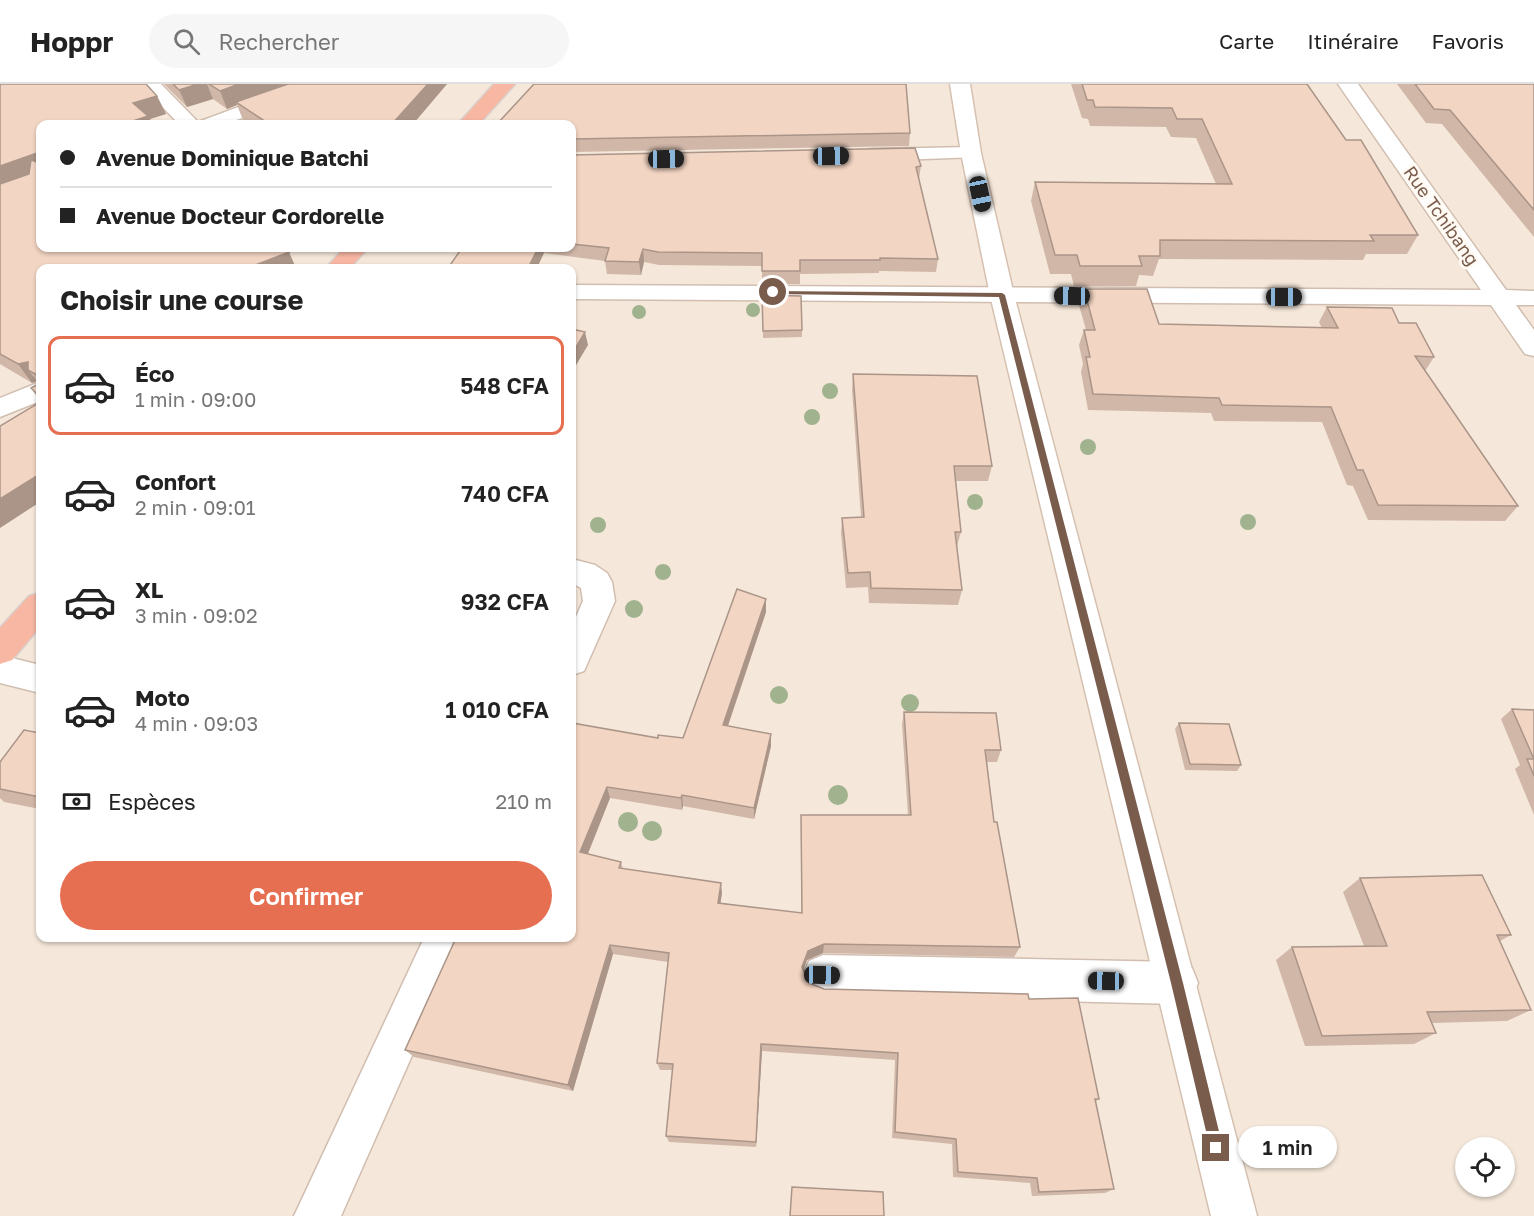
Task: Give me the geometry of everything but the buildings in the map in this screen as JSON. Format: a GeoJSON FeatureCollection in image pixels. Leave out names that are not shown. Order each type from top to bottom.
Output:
{"type":"FeatureCollection","features":[{"type":"Feature","properties":{"kind":"highway"},"geometry":{"type":"LineString","coordinates":[[472,120],[505,84]]}},
{"type":"Feature","properties":{"kind":"highway"},"geometry":{"type":"LineString","coordinates":[[340,264],[352,252]]}},
{"type":"Feature","properties":{"kind":"highway"},"geometry":{"type":"LineString","coordinates":[[0,651],[36,610]]}},
{"type":"Feature","properties":{"kind":"street"},"geometry":{"type":"LineString","coordinates":[[150,84],[186,120]]}},
{"type":"Feature","properties":{"kind":"street"},"geometry":{"type":"LineString","coordinates":[[218,120],[319,84]]}},
{"type":"Feature","properties":{"kind":"street"},"geometry":{"type":"LineString","coordinates":[[960,84],[971,153],[1002,295],[1234,1216]]}},
{"type":"Feature","properties":{"kind":"street","name":"Rue Tchibang"},"geometry":{"type":"LineString","coordinates":[[1348,84],[1534,348]]}},
{"type":"Feature","properties":{"kind":"street"},"geometry":{"type":"LineString","coordinates":[[854,155],[971,153]]}},
{"type":"Feature","properties":{"kind":"street"},"geometry":{"type":"LineString","coordinates":[[576,292],[1534,298]]}},
{"type":"Feature","properties":{"kind":"street"},"geometry":{"type":"LineString","coordinates":[[576,572],[584,573],[596,582],[599,601],[576,653]]}},
{"type":"Feature","properties":{"kind":"street"},"geometry":{"type":"LineString","coordinates":[[0,669],[36,678]]}},
{"type":"Feature","properties":{"kind":"street"},"geometry":{"type":"LineString","coordinates":[[317,1216],[442,942]]}},
{"type":"Feature","properties":{"kind":"street"},"geometry":{"type":"LineString","coordinates":[[822,975],[1177,983]]}},
{"type":"Feature","properties":{"kind":"shaded area"},"geometry":{"type":"Polygon","coordinates":[[[0,84],[1534,84],[1534,1216],[0,1216],[0,84]]]}},
{"type":"Feature","properties":{"kind":"route"},"geometry":{"type":"LineString","coordinates":[[773,292],[1002,295],[1177,983],[1216,1148]]}}]}
